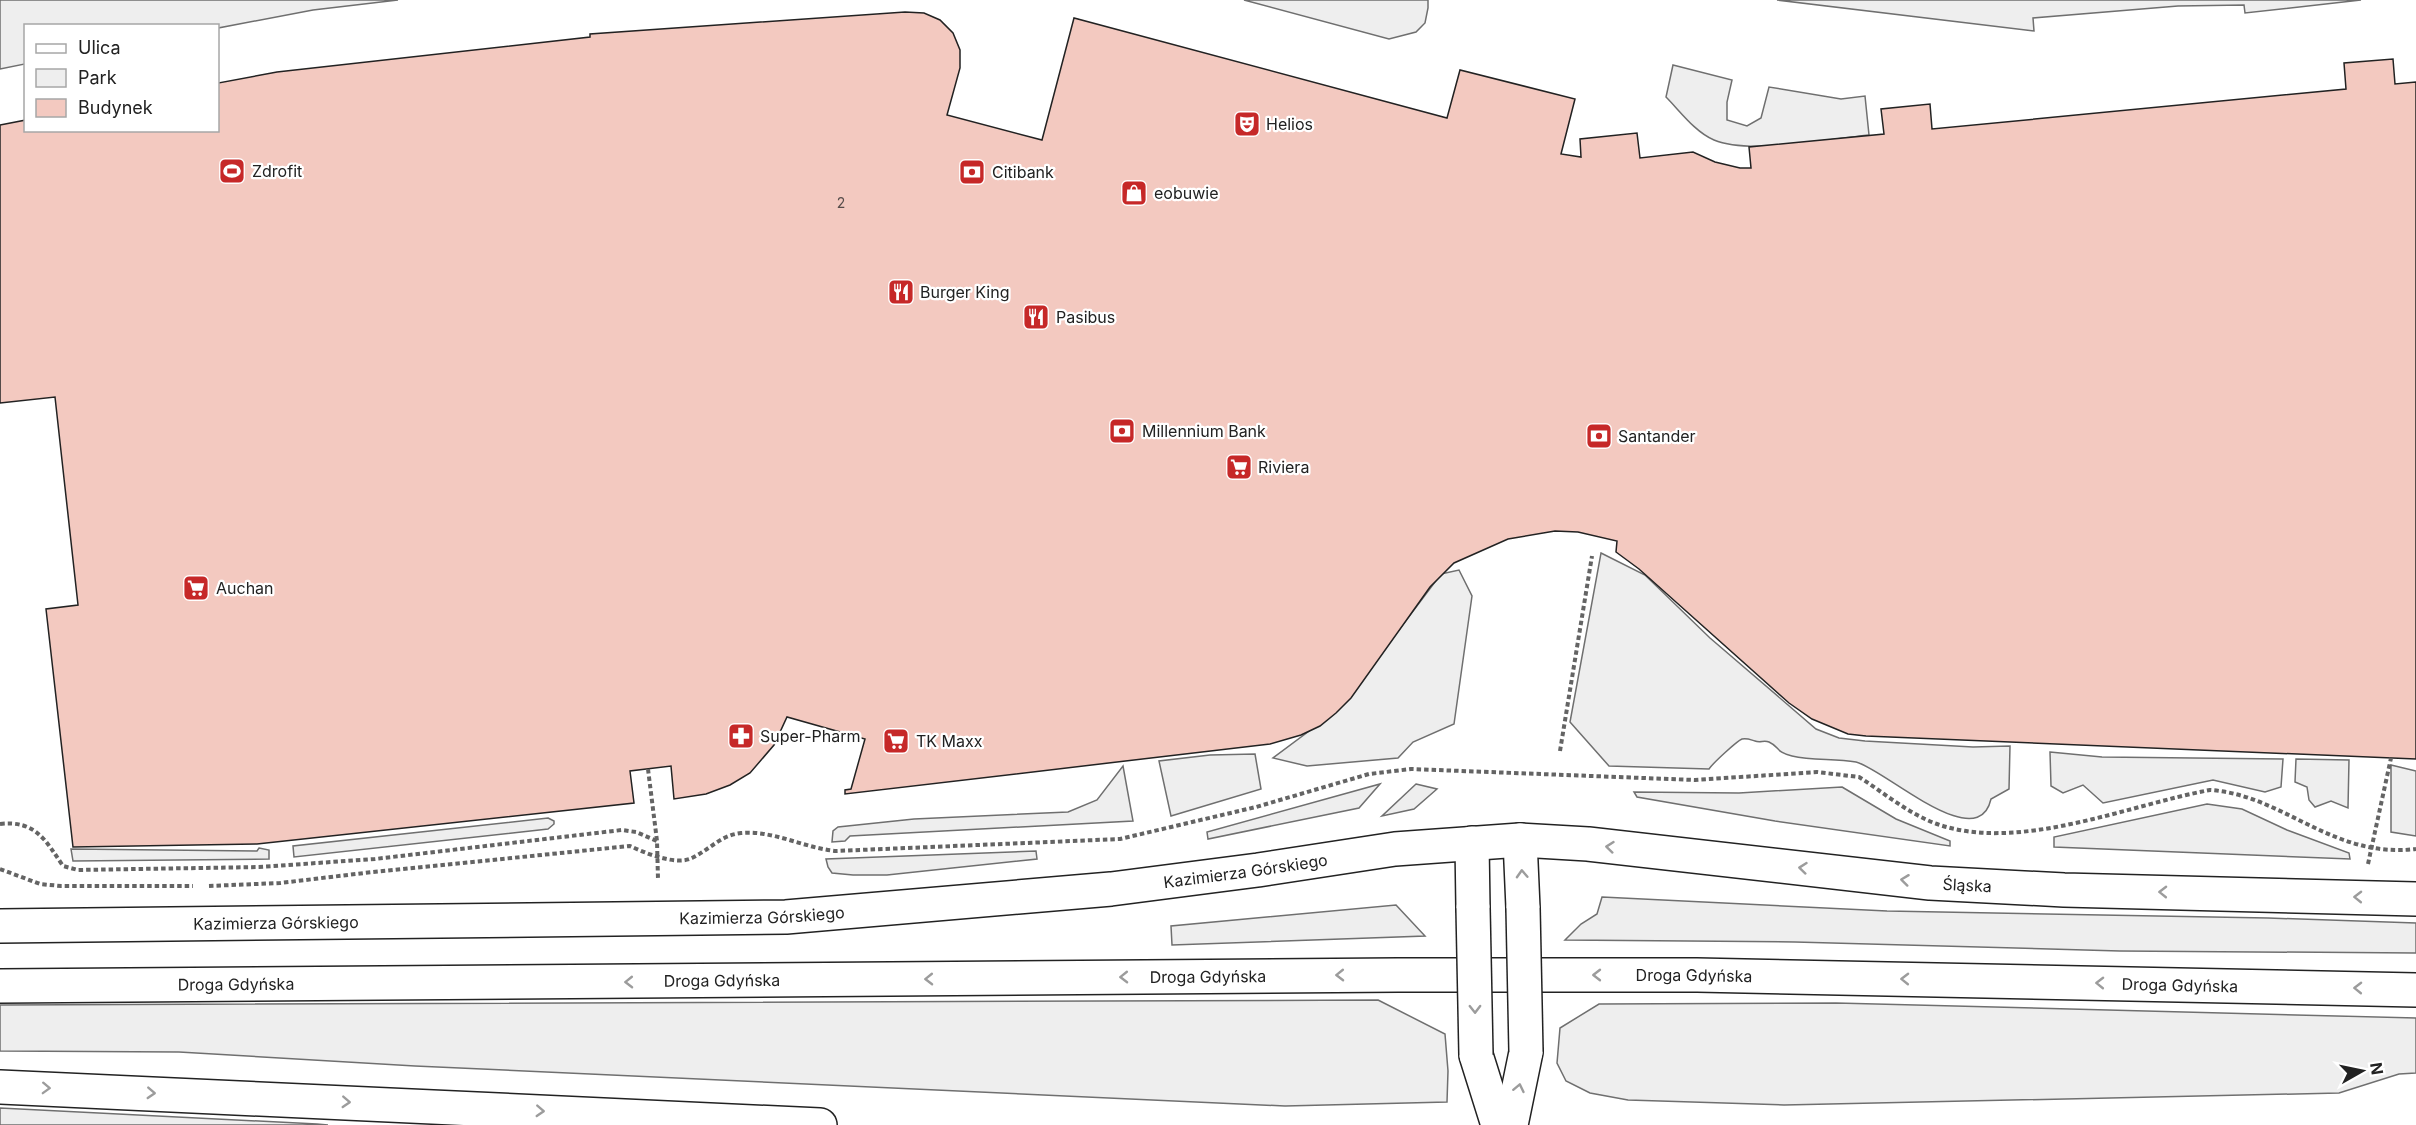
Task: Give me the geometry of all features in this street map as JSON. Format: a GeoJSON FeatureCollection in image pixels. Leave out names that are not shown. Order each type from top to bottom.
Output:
{"type":"FeatureCollection","features":[{"type":"Feature","properties":{"kind":"main road","name":"Kazimierza Górskiego"},"geometry":{"type":"LineString","coordinates":[[0,927],[786,917],[1111,889],[1395,849],[1520,840]]}},
{"type":"Feature","properties":{"kind":"main road"},"geometry":{"type":"LineString","coordinates":[[1511,1125],[1527,1052],[1520,840]]}},
{"type":"Feature","properties":{"kind":"main road","name":"Śląska"},"geometry":{"type":"LineString","coordinates":[[1520,840],[1600,846],[1929,883],[2064,890],[2416,899]]}},
{"type":"Feature","properties":{"kind":"main road"},"geometry":{"type":"LineString","coordinates":[[1472,843],[1476,1055],[1498,1125]]}},
{"type":"Feature","properties":{"kind":"main road","name":"Droga Gdyńska"},"geometry":{"type":"LineString","coordinates":[[0,986],[1398,975],[1721,976],[2416,990]]}},
{"type":"Feature","properties":{"kind":"main road"},"geometry":{"type":"LineString","coordinates":[[0,1086],[820,1125]]}},
{"type":"Feature","properties":{"kind":"path"},"geometry":{"type":"LineString","coordinates":[[1560,751],[1592,556]]}},
{"type":"Feature","properties":{"kind":"path"},"geometry":{"type":"LineString","coordinates":[[2366,873],[2391,758]]}},
{"type":"Feature","properties":{"kind":"path"},"geometry":{"type":"LineString","coordinates":[[648,769],[659,858],[658,879]]}},
{"type":"Feature","properties":{"kind":"path"},"geometry":{"type":"LineString","coordinates":[[0,869],[40,884],[61,886],[202,886],[280,883],[630,846],[659,858],[690,860],[710,845],[740,833],[758,834],[814,849],[836,851],[1120,839],[1256,807],[1369,774],[1411,769],[1695,780],[1816,772],[1845,774],[1858,777],[1936,823],[1959,830],[1997,834],[2034,830],[2090,819],[2199,792],[2229,791],[2252,799],[2349,843],[2371,847],[2416,849]]}},
{"type":"Feature","properties":{"kind":"path"},"geometry":{"type":"LineString","coordinates":[[0,824],[16,824],[40,834],[48,842],[63,866],[78,870],[259,867],[375,859],[622,830],[636,831],[657,841]]}},
{"type":"Feature","properties":{"kind":"green space"},"geometry":{"type":"Polygon","coordinates":[[[0,0],[398,0],[313,10],[219,28],[219,24],[24,24],[24,64],[0,69],[0,0]]]}},
{"type":"Feature","properties":{"kind":"green space"},"geometry":{"type":"Polygon","coordinates":[[[1244,0],[1428,0],[1428,8],[1425,23],[1416,32],[1389,39],[1244,0]]]}},
{"type":"Feature","properties":{"kind":"green space"},"geometry":{"type":"Polygon","coordinates":[[[1777,0],[2361,0],[2245,13],[2244,5],[2178,6],[2033,18],[2034,31],[1777,0]]]}},
{"type":"Feature","properties":{"kind":"green space"},"geometry":{"type":"Polygon","coordinates":[[[1673,65],[1732,80],[1727,102],[1727,120],[1747,126],[1761,118],[1769,87],[1841,99],[1865,96],[1869,135],[1768,146],[1729,144],[1714,140],[1694,127],[1666,97],[1673,65]]]}},
{"type":"Feature","properties":{"kind":"green space"},"geometry":{"type":"Polygon","coordinates":[[[1601,553],[1645,575],[1710,638],[1816,729],[1839,738],[1865,741],[1973,747],[2010,746],[2009,789],[1991,799],[1983,814],[1968,819],[1929,804],[1856,762],[1792,756],[1783,753],[1769,742],[1746,739],[1735,744],[1709,769],[1609,766],[1570,722],[1601,553]]]}},
{"type":"Feature","properties":{"kind":"green space"},"geometry":{"type":"Polygon","coordinates":[[[1459,570],[1472,596],[1454,724],[1413,742],[1398,758],[1307,766],[1273,758],[1340,708],[1441,574],[1459,570]]]}},
{"type":"Feature","properties":{"kind":"green space"},"geometry":{"type":"Polygon","coordinates":[[[2050,752],[2102,757],[2283,759],[2281,787],[2265,792],[2213,780],[2103,803],[2083,785],[2063,793],[2051,786],[2050,752]]]}},
{"type":"Feature","properties":{"kind":"green space"},"geometry":{"type":"Polygon","coordinates":[[[1255,754],[1261,789],[1171,816],[1159,761],[1210,755],[1255,754]]]}},
{"type":"Feature","properties":{"kind":"green space"},"geometry":{"type":"Polygon","coordinates":[[[2296,759],[2349,760],[2348,808],[2331,801],[2315,807],[2309,800],[2307,787],[2295,782],[2296,759]]]}},
{"type":"Feature","properties":{"kind":"green space"},"geometry":{"type":"Polygon","coordinates":[[[2391,765],[2416,771],[2416,836],[2391,832],[2391,765]]]}},
{"type":"Feature","properties":{"kind":"green space"},"geometry":{"type":"Polygon","coordinates":[[[1123,766],[1133,821],[850,836],[845,841],[832,842],[833,831],[838,827],[914,819],[1068,812],[1097,800],[1123,766]]]}},
{"type":"Feature","properties":{"kind":"green space"},"geometry":{"type":"Polygon","coordinates":[[[1380,784],[1359,808],[1208,839],[1207,832],[1380,784]]]}},
{"type":"Feature","properties":{"kind":"green space"},"geometry":{"type":"Polygon","coordinates":[[[1416,784],[1437,789],[1414,809],[1382,816],[1416,784]]]}},
{"type":"Feature","properties":{"kind":"green space"},"geometry":{"type":"Polygon","coordinates":[[[1842,787],[1896,819],[1950,841],[1950,846],[1775,821],[1637,797],[1634,792],[1739,793],[1842,787]]]}},
{"type":"Feature","properties":{"kind":"green space"},"geometry":{"type":"Polygon","coordinates":[[[2207,804],[2242,809],[2287,830],[2349,853],[2350,859],[2054,847],[2054,837],[2207,804]]]}},
{"type":"Feature","properties":{"kind":"green space"},"geometry":{"type":"Polygon","coordinates":[[[548,818],[554,821],[554,824],[548,829],[294,857],[293,846],[548,818]]]}},
{"type":"Feature","properties":{"kind":"green space"},"geometry":{"type":"Polygon","coordinates":[[[259,848],[269,850],[269,859],[73,861],[71,849],[257,851],[259,848]]]}},
{"type":"Feature","properties":{"kind":"green space"},"geometry":{"type":"Polygon","coordinates":[[[1036,851],[1037,859],[887,875],[832,873],[826,859],[1036,851]]]}},
{"type":"Feature","properties":{"kind":"green space"},"geometry":{"type":"Polygon","coordinates":[[[1602,897],[1887,911],[2416,923],[2416,953],[2120,951],[1795,942],[1565,940],[1581,924],[1597,914],[1602,897]]]}},
{"type":"Feature","properties":{"kind":"green space"},"geometry":{"type":"Polygon","coordinates":[[[1396,905],[1425,936],[1172,945],[1171,926],[1396,905]]]}},
{"type":"Feature","properties":{"kind":"green space"},"geometry":{"type":"Polygon","coordinates":[[[1378,1000],[1445,1034],[1448,1071],[1447,1102],[1285,1106],[415,1066],[179,1052],[0,1051],[0,1005],[1378,1000]]]}},
{"type":"Feature","properties":{"kind":"green space"},"geometry":{"type":"Polygon","coordinates":[[[1836,1003],[2416,1018],[2416,1073],[2399,1074],[2339,1093],[1784,1105],[1628,1100],[1590,1093],[1566,1081],[1557,1063],[1560,1028],[1599,1004],[1836,1003]]]}},
{"type":"Feature","properties":{"kind":"green space"},"geometry":{"type":"Polygon","coordinates":[[[0,1108],[317,1124],[328,1125],[0,1125],[0,1108]]]}},
{"type":"Feature","properties":{"kind":"building","name":"Riviera"},"geometry":{"type":"Polygon","coordinates":[[[905,12],[924,13],[940,20],[953,33],[960,50],[960,68],[947,115],[1042,140],[1074,18],[1447,118],[1460,70],[1575,99],[1561,154],[1581,157],[1580,139],[1637,133],[1640,158],[1693,152],[1715,162],[1740,168],[1751,168],[1749,147],[1884,134],[1881,109],[1930,104],[1932,129],[2346,89],[2344,63],[2393,59],[2395,84],[2416,82],[2416,759],[1848,734],[1812,719],[1789,703],[1639,569],[1616,552],[1617,541],[1578,532],[1555,531],[1508,539],[1454,563],[1430,587],[1351,698],[1336,713],[1320,726],[1301,735],[1270,744],[845,794],[845,790],[851,789],[865,739],[787,717],[774,745],[750,773],[730,785],[706,794],[674,799],[671,766],[630,771],[634,803],[257,844],[73,847],[46,609],[78,605],[55,397],[0,403],[0,125],[24,120],[24,132],[219,132],[219,83],[277,72],[590,37],[590,34],[905,12]]]}},
{"type":"Feature","properties":{"kind":"place","name":"Helios"},"geometry":{"type":"Point","coordinates":[1247,124]}},
{"type":"Feature","properties":{"kind":"place","name":"Zdrofit"},"geometry":{"type":"Point","coordinates":[232,171]}},
{"type":"Feature","properties":{"kind":"place","name":"Citibank"},"geometry":{"type":"Point","coordinates":[972,172]}},
{"type":"Feature","properties":{"kind":"place","name":"eobuwie"},"geometry":{"type":"Point","coordinates":[1134,193]}},
{"type":"Feature","properties":{"kind":"place","name":"Burger King"},"geometry":{"type":"Point","coordinates":[901,292]}},
{"type":"Feature","properties":{"kind":"place","name":"Pasibus"},"geometry":{"type":"Point","coordinates":[1036,317]}},
{"type":"Feature","properties":{"kind":"place","name":"Millennium Bank"},"geometry":{"type":"Point","coordinates":[1122,431]}},
{"type":"Feature","properties":{"kind":"place","name":"Santander"},"geometry":{"type":"Point","coordinates":[1599,436]}},
{"type":"Feature","properties":{"kind":"place","name":"Riviera"},"geometry":{"type":"Point","coordinates":[1239,467]}},
{"type":"Feature","properties":{"kind":"place","name":"Auchan"},"geometry":{"type":"Point","coordinates":[196,588]}},
{"type":"Feature","properties":{"kind":"place","name":"Super-Pharm"},"geometry":{"type":"Point","coordinates":[741,736]}},
{"type":"Feature","properties":{"kind":"place","name":"TK Maxx"},"geometry":{"type":"Point","coordinates":[896,741]}}]}
